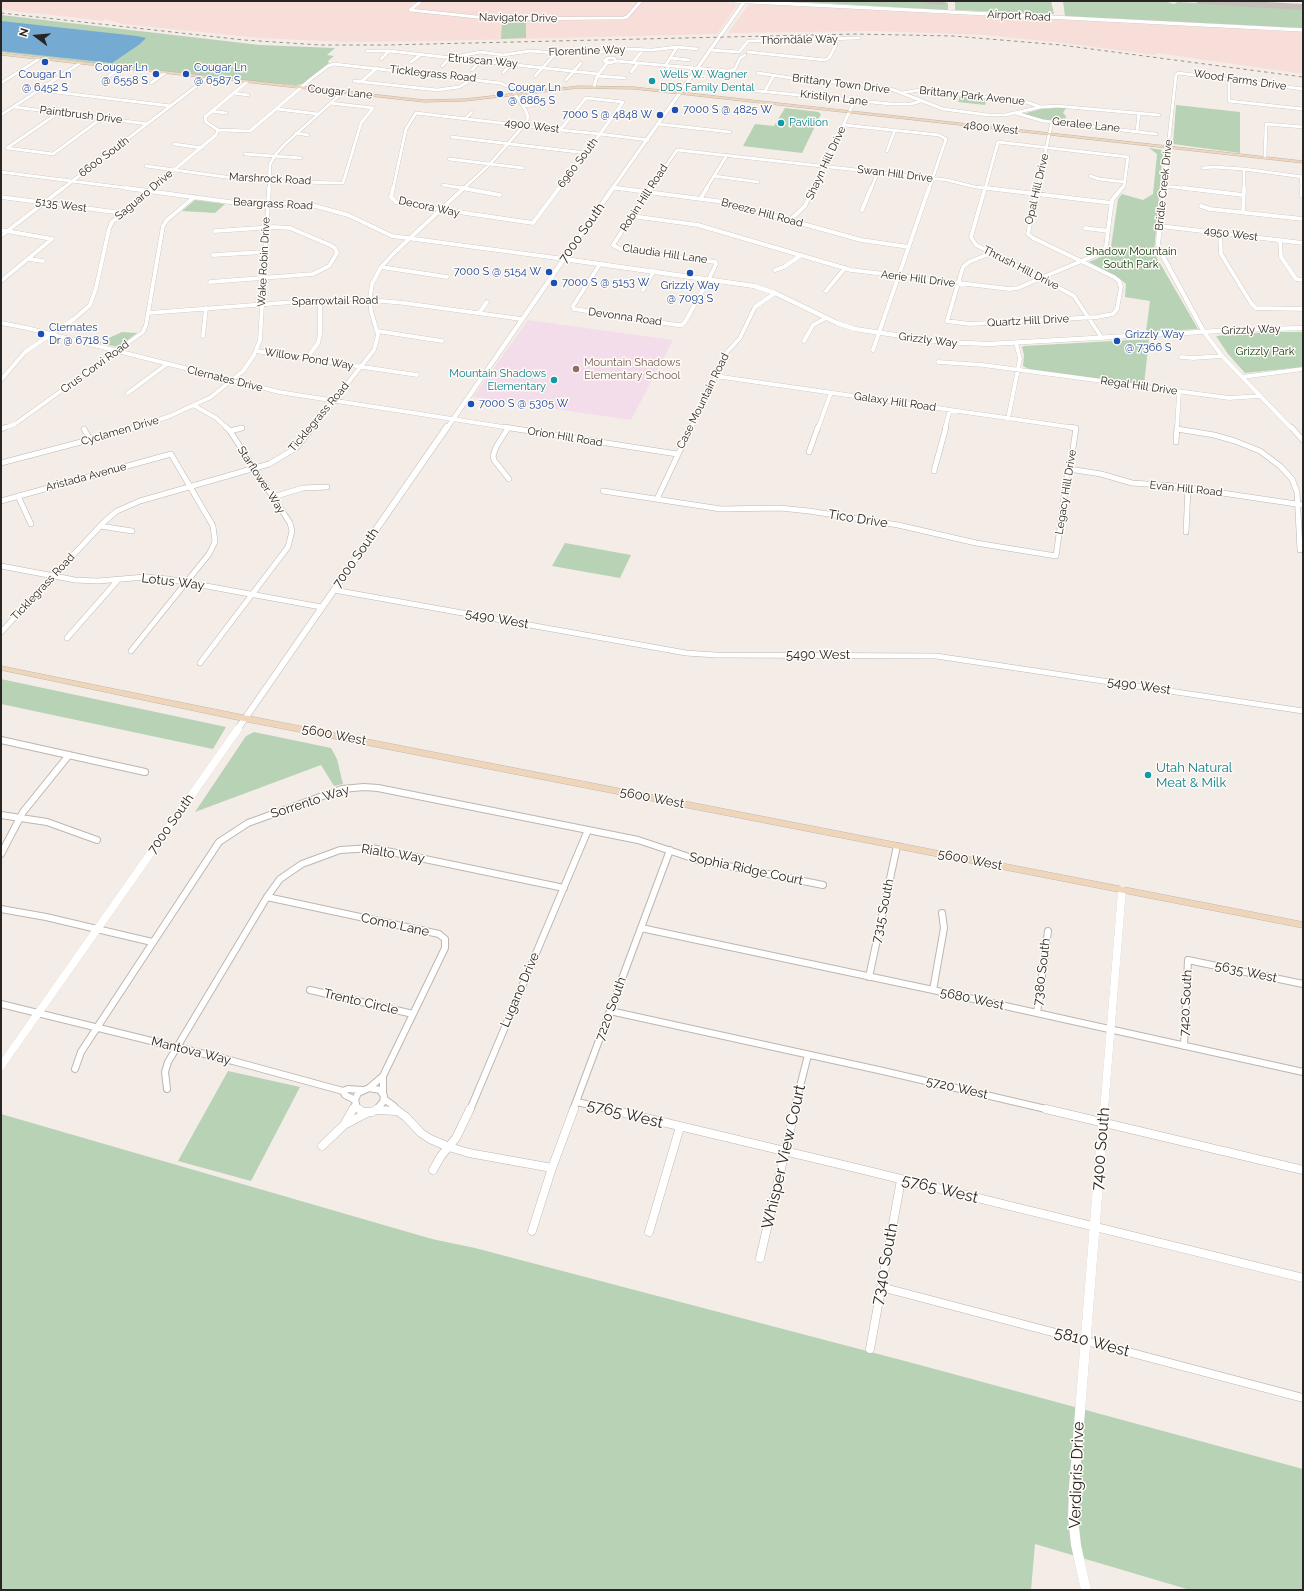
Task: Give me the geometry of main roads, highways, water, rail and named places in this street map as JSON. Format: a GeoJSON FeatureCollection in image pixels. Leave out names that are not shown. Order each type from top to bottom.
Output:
{"type":"FeatureCollection","features":[{"type":"Feature","properties":{"kind":"main road","name":"Cougar Lane"},"geometry":{"type":"LineString","coordinates":[[1,54],[207,78],[437,101],[465,100],[566,88],[594,87],[628,88],[680,93]]}},
{"type":"Feature","properties":{"kind":"main road","name":"4800 West"},"geometry":{"type":"LineString","coordinates":[[680,93],[1303,162]]}},
{"type":"Feature","properties":{"kind":"main road","name":"5600 West"},"geometry":{"type":"LineString","coordinates":[[1,668],[245,718],[1303,925]]}},
{"type":"Feature","properties":{"kind":"water"},"geometry":{"type":"Polygon","coordinates":[[[1,21],[146,38],[140,44],[112,63],[1,51],[1,21]]]}},
{"type":"Feature","properties":{"kind":"railway"},"geometry":{"type":"LineString","coordinates":[[1,13],[244,40],[320,45],[386,45],[854,34],[953,36],[1061,45],[1303,77]]}},
{"type":"Feature","properties":{"kind":"place","name":"Cougar Ln @ 6452 S"},"geometry":{"type":"Point","coordinates":[45,62]}},
{"type":"Feature","properties":{"kind":"place","name":"Cougar Ln @ 6558 S"},"geometry":{"type":"Point","coordinates":[156,74]}},
{"type":"Feature","properties":{"kind":"place","name":"Cougar Ln @ 6587 S"},"geometry":{"type":"Point","coordinates":[186,74]}},
{"type":"Feature","properties":{"kind":"place","name":"Wells W. Wagner DDS Family Dental"},"geometry":{"type":"Point","coordinates":[652,81]}},
{"type":"Feature","properties":{"kind":"place","name":"Cougar Ln @ 6865 S"},"geometry":{"type":"Point","coordinates":[500,94]}},
{"type":"Feature","properties":{"kind":"place","name":"7000 S @ 4825 W"},"geometry":{"type":"Point","coordinates":[675,110]}},
{"type":"Feature","properties":{"kind":"place","name":"7000 S @ 4848 W"},"geometry":{"type":"Point","coordinates":[660,115]}},
{"type":"Feature","properties":{"kind":"place","name":"Pavilion"},"geometry":{"type":"Point","coordinates":[781,123]}},
{"type":"Feature","properties":{"kind":"place","name":"7000 S @ 5154 W"},"geometry":{"type":"Point","coordinates":[549,272]}},
{"type":"Feature","properties":{"kind":"place","name":"Grizzly Way @ 7093 S"},"geometry":{"type":"Point","coordinates":[690,273]}},
{"type":"Feature","properties":{"kind":"place","name":"7000 S @ 5153 W"},"geometry":{"type":"Point","coordinates":[554,283]}},
{"type":"Feature","properties":{"kind":"place","name":"Clernates Dr @ 6718 S"},"geometry":{"type":"Point","coordinates":[41,334]}},
{"type":"Feature","properties":{"kind":"place","name":"Grizzly Way @ 7366 S"},"geometry":{"type":"Point","coordinates":[1117,341]}},
{"type":"Feature","properties":{"kind":"place","name":"Mountain Shadows Elementary School"},"geometry":{"type":"Point","coordinates":[576,369]}},
{"type":"Feature","properties":{"kind":"place","name":"Mountain Shadows Elementary"},"geometry":{"type":"Point","coordinates":[554,380]}},
{"type":"Feature","properties":{"kind":"place","name":"7000 S @ 5305 W"},"geometry":{"type":"Point","coordinates":[471,404]}},
{"type":"Feature","properties":{"kind":"place","name":"Utah Natural Meat & Milk"},"geometry":{"type":"Point","coordinates":[1148,775]}},
{"type":"Feature","properties":{"kind":"park label","name":"Shadow Mountain South Park"},"geometry":{"type":"Point","coordinates":[1131,258]}},
{"type":"Feature","properties":{"kind":"park label","name":"Grizzly Park"},"geometry":{"type":"Point","coordinates":[1265,352]}}]}
